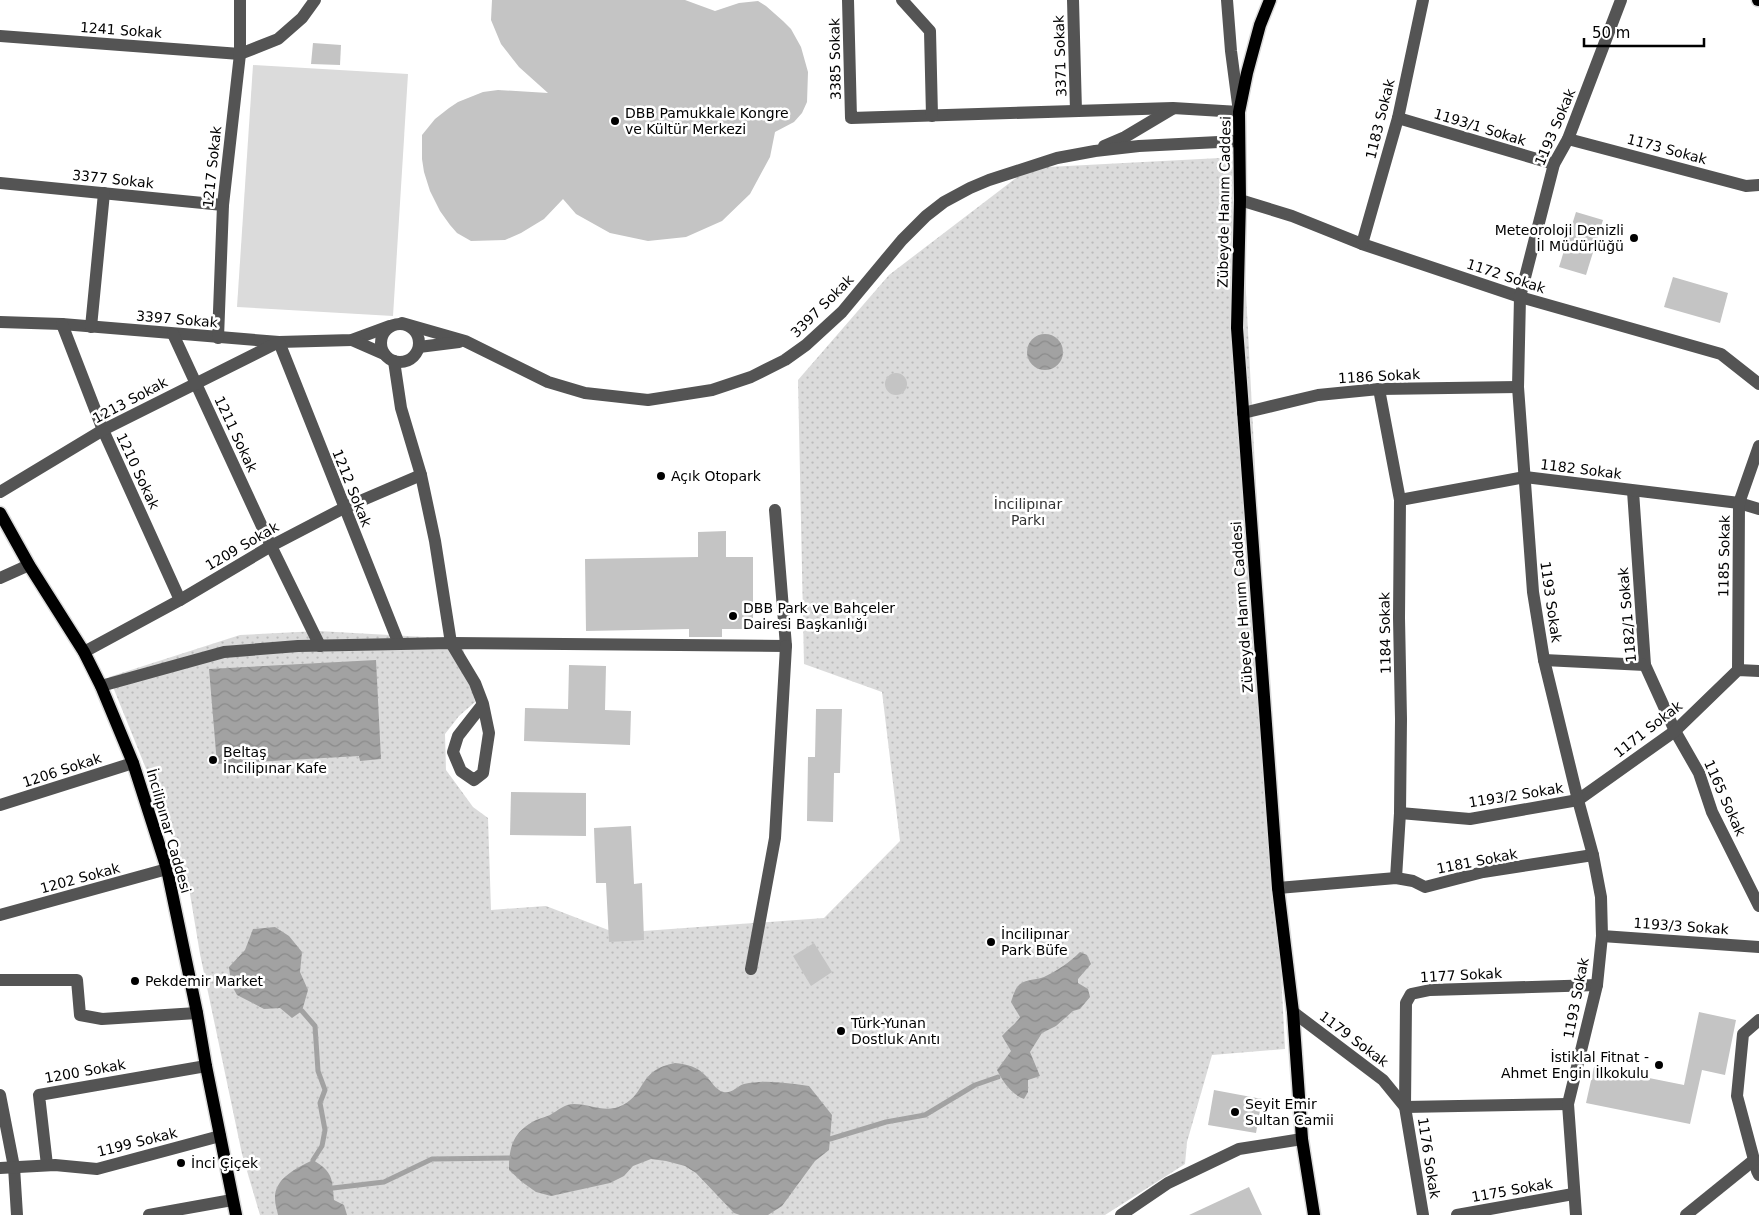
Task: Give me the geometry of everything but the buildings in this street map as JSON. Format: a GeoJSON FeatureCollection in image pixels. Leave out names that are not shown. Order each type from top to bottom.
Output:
{"type":"FeatureCollection","features":[{"type":"Feature","properties":{"kind":"main road","name":"Zübeyde Hanım Caddesi"},"geometry":{"type":"LineString","coordinates":[[1270,0],[1260,25],[1239,112],[1240,200],[1237,328],[1278,888],[1293,1012],[1302,1139],[1314,1215]]}},
{"type":"Feature","properties":{"kind":"main road","name":"İncilipınar Caddesi"},"geometry":{"type":"LineString","coordinates":[[0,513],[29,565],[84,652],[101,686],[133,763],[167,869],[236,1215]]}},
{"type":"Feature","properties":{"kind":"street","name":"1217 Sokak"},"geometry":{"type":"LineString","coordinates":[[218,338],[223,205],[240,54],[240,0]]}},
{"type":"Feature","properties":{"kind":"street"},"geometry":{"type":"LineString","coordinates":[[240,54],[278,38],[302,18],[315,0]]}},
{"type":"Feature","properties":{"kind":"street","name":"3385 Sokak"},"geometry":{"type":"LineString","coordinates":[[848,0],[851,118],[932,116]]}},
{"type":"Feature","properties":{"kind":"street"},"geometry":{"type":"LineString","coordinates":[[902,0],[930,31],[932,116],[1173,108],[1239,112],[1227,0]]}},
{"type":"Feature","properties":{"kind":"street","name":"3371 Sokak"},"geometry":{"type":"LineString","coordinates":[[1073,0],[1076,111]]}},
{"type":"Feature","properties":{"kind":"street","name":"1183 Sokak"},"geometry":{"type":"LineString","coordinates":[[1362,244],[1398,118],[1422,0]]}},
{"type":"Feature","properties":{"kind":"street","name":"1193 Sokak"},"geometry":{"type":"LineString","coordinates":[[1576,1215],[1568,1104],[1597,985],[1602,936],[1601,898],[1593,855],[1544,660],[1532,592],[1518,387],[1520,298],[1554,164],[1568,139],[1621,0]]}},
{"type":"Feature","properties":{"kind":"street","name":"1241 Sokak"},"geometry":{"type":"LineString","coordinates":[[0,36],[240,54]]}},
{"type":"Feature","properties":{"kind":"street"},"geometry":{"type":"LineString","coordinates":[[1095,151],[1125,137],[1173,108]]}},
{"type":"Feature","properties":{"kind":"street","name":"1193/1 Sokak"},"geometry":{"type":"LineString","coordinates":[[1398,118],[1554,164]]}},
{"type":"Feature","properties":{"kind":"street","name":"1173 Sokak"},"geometry":{"type":"LineString","coordinates":[[1568,139],[1746,186],[1759,184]]}},
{"type":"Feature","properties":{"kind":"street"},"geometry":{"type":"LineString","coordinates":[[1095,151],[1139,146],[1239,141]]}},
{"type":"Feature","properties":{"kind":"street","name":"3397 Sokak"},"geometry":{"type":"LineString","coordinates":[[396,325],[465,341],[548,382],[592,394],[648,400],[712,390],[751,377],[785,360],[806,345],[842,312],[902,240],[926,216],[944,202],[989,180],[1058,158],[1095,151]]}},
{"type":"Feature","properties":{"kind":"street","name":"3377 Sokak"},"geometry":{"type":"LineString","coordinates":[[0,183],[223,205]]}},
{"type":"Feature","properties":{"kind":"street"},"geometry":{"type":"LineString","coordinates":[[91,327],[104,193]]}},
{"type":"Feature","properties":{"kind":"street","name":"1172 Sokak"},"geometry":{"type":"LineString","coordinates":[[1240,200],[1292,216],[1362,244],[1520,298],[1721,354],[1759,384]]}},
{"type":"Feature","properties":{"kind":"street","name":"3397 Sokak"},"geometry":{"type":"LineString","coordinates":[[0,322],[62,324],[279,342],[352,340]]}},
{"type":"Feature","properties":{"kind":"street","name":"1210 Sokak"},"geometry":{"type":"LineString","coordinates":[[62,324],[103,430],[180,600]]}},
{"type":"Feature","properties":{"kind":"street"},"geometry":{"type":"LineString","coordinates":[[396,325],[382,336],[381,348],[389,357],[401,408],[421,476],[435,541],[452,643],[475,683],[483,704],[489,732],[483,773],[474,780],[461,771],[453,752],[458,736],[483,704]]}},
{"type":"Feature","properties":{"kind":"street"},"geometry":{"type":"LineString","coordinates":[[352,340],[396,325],[408,325],[418,334],[418,350],[396,386]]}},
{"type":"Feature","properties":{"kind":"street","name":"1211 Sokak"},"geometry":{"type":"LineString","coordinates":[[173,334],[271,546],[320,646]]}},
{"type":"Feature","properties":{"kind":"street"},"geometry":{"type":"LineString","coordinates":[[352,340],[389,357],[406,361],[418,350],[465,341]]}},
{"type":"Feature","properties":{"kind":"street","name":"1213 Sokak"},"geometry":{"type":"LineString","coordinates":[[0,492],[103,430],[279,342]]}},
{"type":"Feature","properties":{"kind":"street","name":"1212 Sokak"},"geometry":{"type":"LineString","coordinates":[[279,342],[399,644]]}},
{"type":"Feature","properties":{"kind":"street","name":"1186 Sokak"},"geometry":{"type":"LineString","coordinates":[[1243,413],[1318,395],[1379,389],[1518,387]]}},
{"type":"Feature","properties":{"kind":"street","name":"1184 Sokak"},"geometry":{"type":"LineString","coordinates":[[1379,389],[1400,500],[1400,813],[1396,878]]}},
{"type":"Feature","properties":{"kind":"street","name":"1185 Sokak"},"geometry":{"type":"LineString","coordinates":[[1738,670],[1739,503],[1759,446]]}},
{"type":"Feature","properties":{"kind":"street","name":"1209 Sokak"},"geometry":{"type":"LineString","coordinates":[[84,652],[180,600],[271,546],[344,508],[421,476]]}},
{"type":"Feature","properties":{"kind":"street","name":"1182 Sokak"},"geometry":{"type":"LineString","coordinates":[[1400,500],[1525,477],[1739,503],[1759,508]]}},
{"type":"Feature","properties":{"kind":"street","name":"1182/1 Sokak"},"geometry":{"type":"LineString","coordinates":[[1633,491],[1645,665],[1675,731]]}},
{"type":"Feature","properties":{"kind":"street"},"geometry":{"type":"LineString","coordinates":[[751,969],[775,838],[786,646],[775,510]]}},
{"type":"Feature","properties":{"kind":"street"},"geometry":{"type":"LineString","coordinates":[[0,578],[29,565]]}},
{"type":"Feature","properties":{"kind":"street"},"geometry":{"type":"LineString","coordinates":[[101,686],[224,652],[320,646],[452,643],[786,646]]}},
{"type":"Feature","properties":{"kind":"street"},"geometry":{"type":"LineString","coordinates":[[1544,660],[1645,665]]}},
{"type":"Feature","properties":{"kind":"street"},"geometry":{"type":"LineString","coordinates":[[1738,670],[1759,671]]}},
{"type":"Feature","properties":{"kind":"street","name":"1171 Sokak"},"geometry":{"type":"LineString","coordinates":[[1578,800],[1675,731],[1738,670]]}},
{"type":"Feature","properties":{"kind":"street","name":"1165 Sokak"},"geometry":{"type":"LineString","coordinates":[[1675,731],[1699,773],[1712,812],[1759,906]]}},
{"type":"Feature","properties":{"kind":"street","name":"1206 Sokak"},"geometry":{"type":"LineString","coordinates":[[0,804],[133,763]]}},
{"type":"Feature","properties":{"kind":"street","name":"1193/2 Sokak"},"geometry":{"type":"LineString","coordinates":[[1400,813],[1470,819],[1578,800]]}},
{"type":"Feature","properties":{"kind":"street","name":"1181 Sokak"},"geometry":{"type":"LineString","coordinates":[[1278,888],[1396,878],[1413,881],[1425,887],[1483,872],[1593,855]]}},
{"type":"Feature","properties":{"kind":"street","name":"1202 Sokak"},"geometry":{"type":"LineString","coordinates":[[0,915],[167,869]]}},
{"type":"Feature","properties":{"kind":"street","name":"1193/3 Sokak"},"geometry":{"type":"LineString","coordinates":[[1602,936],[1759,947]]}},
{"type":"Feature","properties":{"kind":"street"},"geometry":{"type":"LineString","coordinates":[[0,980],[77,980],[80,1015],[102,1019],[197,1012]]}},
{"type":"Feature","properties":{"kind":"street","name":"1177 Sokak"},"geometry":{"type":"LineString","coordinates":[[1405,1107],[1406,1003],[1411,994],[1430,990],[1597,985]]}},
{"type":"Feature","properties":{"kind":"street","name":"1179 Sokak"},"geometry":{"type":"LineString","coordinates":[[1293,1012],[1383,1080],[1405,1107]]}},
{"type":"Feature","properties":{"kind":"street"},"geometry":{"type":"LineString","coordinates":[[1759,1020],[1743,1034],[1737,1096],[1759,1175]]}},
{"type":"Feature","properties":{"kind":"street","name":"1200 Sokak"},"geometry":{"type":"LineString","coordinates":[[47,1165],[39,1094],[206,1066]]}},
{"type":"Feature","properties":{"kind":"street"},"geometry":{"type":"LineString","coordinates":[[0,1095],[14,1166],[17,1215]]}},
{"type":"Feature","properties":{"kind":"street"},"geometry":{"type":"LineString","coordinates":[[1405,1107],[1568,1104]]}},
{"type":"Feature","properties":{"kind":"street","name":"1176 Sokak"},"geometry":{"type":"LineString","coordinates":[[1405,1107],[1423,1215]]}},
{"type":"Feature","properties":{"kind":"street","name":"1199 Sokak"},"geometry":{"type":"LineString","coordinates":[[0,1168],[47,1165],[97,1169],[220,1136]]}},
{"type":"Feature","properties":{"kind":"street"},"geometry":{"type":"LineString","coordinates":[[1121,1215],[1168,1183],[1239,1149],[1302,1139]]}},
{"type":"Feature","properties":{"kind":"street"},"geometry":{"type":"LineString","coordinates":[[1686,1215],[1754,1160]]}},
{"type":"Feature","properties":{"kind":"street","name":"1175 Sokak"},"geometry":{"type":"LineString","coordinates":[[1457,1215],[1573,1194]]}},
{"type":"Feature","properties":{"kind":"street"},"geometry":{"type":"LineString","coordinates":[[149,1215],[232,1200]]}},
{"type":"Feature","properties":{"kind":"green space"},"geometry":{"type":"Polygon","coordinates":[[[253,65],[408,74],[393,316],[237,307],[253,65]]]}},
{"type":"Feature","properties":{"kind":"green space","name":"İncilipınar Parkı"},"geometry":{"type":"Polygon","coordinates":[[[1239,157],[1285,1049],[1212,1055],[1187,1142],[1185,1164],[1105,1215],[260,1215],[242,1154],[200,954],[189,888],[170,828],[109,677],[240,635],[318,631],[461,639],[475,702],[459,716],[445,734],[446,770],[473,807],[488,818],[491,910],[546,906],[616,933],[824,918],[900,841],[882,692],[804,664],[798,380],[889,275],[1029,168],[1239,157]]]}},
{"type":"Feature","properties":{"kind":"water"},"geometry":{"type":"Polygon","coordinates":[[[1045,334],[1052,335],[1058,339],[1062,345],[1062,359],[1058,365],[1052,369],[1045,370],[1038,369],[1032,365],[1028,359],[1027,352],[1028,345],[1032,339],[1038,335],[1045,334]]]}},
{"type":"Feature","properties":{"kind":"water"},"geometry":{"type":"Polygon","coordinates":[[[376,660],[381,759],[360,761],[359,756],[217,764],[209,669],[376,660]]]}},
{"type":"Feature","properties":{"kind":"water"},"geometry":{"type":"Polygon","coordinates":[[[275,927],[289,936],[302,952],[300,972],[308,990],[302,1011],[292,1018],[280,1008],[264,1009],[237,995],[231,984],[229,967],[245,950],[253,929],[275,927]]]}},
{"type":"Feature","properties":{"kind":"water"},"geometry":{"type":"Polygon","coordinates":[[[1080,952],[1087,955],[1091,964],[1078,979],[1078,983],[1088,989],[1090,997],[1080,1009],[1073,1011],[1056,1026],[1042,1033],[1030,1052],[1040,1076],[1028,1080],[1028,1092],[1024,1099],[1008,1087],[997,1070],[1011,1051],[1002,1036],[1020,1017],[1011,1002],[1013,995],[1020,984],[1049,975],[1068,963],[1080,952]]]}},
{"type":"Feature","properties":{"kind":"water"},"geometry":{"type":"Polygon","coordinates":[[[675,1063],[696,1068],[723,1092],[732,1091],[744,1084],[760,1082],[809,1086],[832,1115],[829,1150],[815,1161],[782,1206],[768,1215],[740,1215],[734,1213],[696,1173],[685,1166],[651,1159],[633,1166],[624,1176],[610,1183],[551,1196],[536,1192],[509,1170],[511,1147],[517,1135],[528,1125],[570,1104],[581,1104],[604,1109],[616,1108],[631,1100],[655,1071],[663,1066],[675,1063]]]}},
{"type":"Feature","properties":{"kind":"water"},"geometry":{"type":"Polygon","coordinates":[[[313,1160],[328,1172],[332,1181],[334,1200],[344,1205],[347,1215],[278,1215],[275,1199],[278,1185],[288,1175],[313,1160]]]}},
{"type":"Feature","properties":{"kind":"waterway"},"geometry":{"type":"LineString","coordinates":[[302,1011],[315,1026],[318,1071],[325,1090],[320,1103],[325,1130],[322,1146],[313,1160]]}},
{"type":"Feature","properties":{"kind":"waterway"},"geometry":{"type":"LineString","coordinates":[[830,1139],[886,1122],[925,1115],[975,1085],[998,1077]]}},
{"type":"Feature","properties":{"kind":"waterway"},"geometry":{"type":"LineString","coordinates":[[333,1188],[384,1182],[432,1159],[509,1158]]}},
{"type":"Feature","properties":{"kind":"place","name":"DBB Pamukkale Kongre ve Kültür Merkezi"},"geometry":{"type":"Point","coordinates":[615,121]}},
{"type":"Feature","properties":{"kind":"place","name":"Meteoroloji Denizli İl Müdürlüğü"},"geometry":{"type":"Point","coordinates":[1634,238]}},
{"type":"Feature","properties":{"kind":"place","name":"Açık Otopark"},"geometry":{"type":"Point","coordinates":[661,476]}},
{"type":"Feature","properties":{"kind":"place","name":"DBB Park ve Bahçeler Dairesi Başkanlığı"},"geometry":{"type":"Point","coordinates":[733,616]}},
{"type":"Feature","properties":{"kind":"place","name":"Beltaş İncilipınar Kafe"},"geometry":{"type":"Point","coordinates":[213,760]}},
{"type":"Feature","properties":{"kind":"place","name":"İncilipınar Park Büfe"},"geometry":{"type":"Point","coordinates":[991,942]}},
{"type":"Feature","properties":{"kind":"place","name":"Pekdemir Market"},"geometry":{"type":"Point","coordinates":[135,981]}},
{"type":"Feature","properties":{"kind":"place","name":"Türk-Yunan Dostluk Anıtı"},"geometry":{"type":"Point","coordinates":[841,1031]}},
{"type":"Feature","properties":{"kind":"place","name":"İstiklal Fitnat - Ahmet Engin İlkokulu"},"geometry":{"type":"Point","coordinates":[1659,1065]}},
{"type":"Feature","properties":{"kind":"place","name":"Seyit Emir Sultan Camii"},"geometry":{"type":"Point","coordinates":[1235,1112]}},
{"type":"Feature","properties":{"kind":"place","name":"İnci Çiçek"},"geometry":{"type":"Point","coordinates":[181,1163]}}]}
